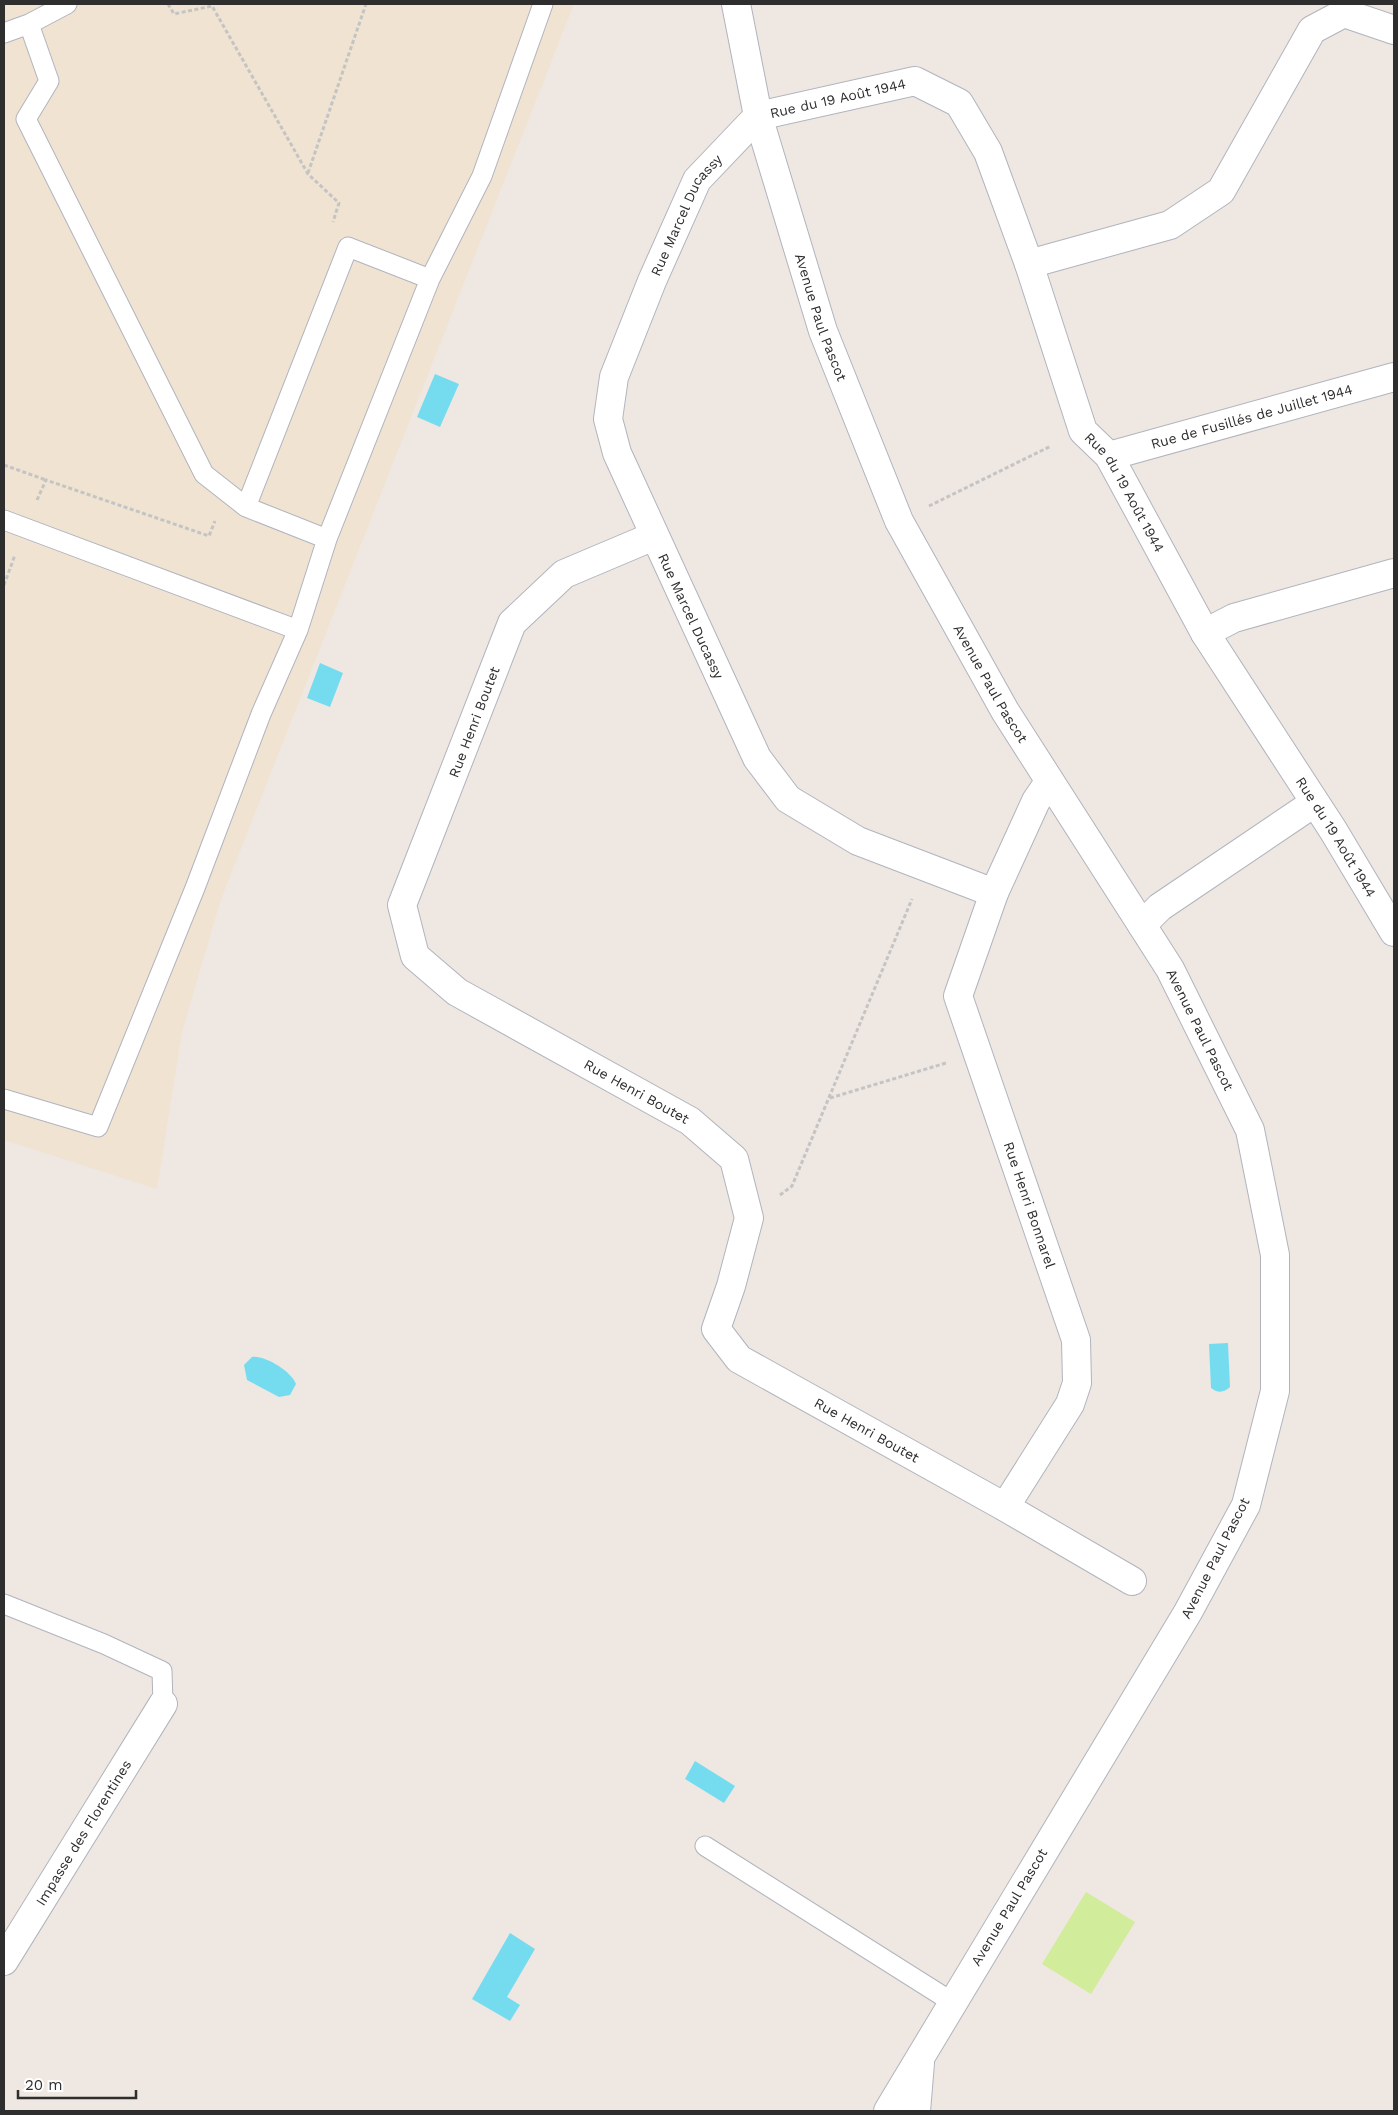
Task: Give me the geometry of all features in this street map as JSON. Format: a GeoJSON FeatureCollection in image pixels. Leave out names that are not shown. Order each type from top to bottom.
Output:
{"type":"FeatureCollection","features":[{"type":"Feature","properties":{"kind":"street","name":"Avenue Paul Pascot"},"geometry":{"type":"LineString","coordinates":[[736,4],[758,116],[823,331],[899,521],[1005,711],[1170,969],[1250,1130],[1274,1255],[1275,1391],[1246,1505],[1188,1612],[888,2111]]}},
{"type":"Feature","properties":{"kind":"street"},"geometry":{"type":"LineString","coordinates":[[1028,264],[1170,225],[1221,192],[1312,30],[1344,13],[1394,30]]}},
{"type":"Feature","properties":{"kind":"street","name":"Rue du 19 Août 1944"},"geometry":{"type":"LineString","coordinates":[[758,116],[915,81],[959,103],[988,152],[1084,431],[1109,456],[1205,633],[1333,830],[1394,932]]}},
{"type":"Feature","properties":{"kind":"street","name":"Rue Marcel Ducassy"},"geometry":{"type":"LineString","coordinates":[[758,116],[697,180],[652,281],[614,377],[608,419],[616,453],[757,758],[788,799],[858,841],[994,893]]}},
{"type":"Feature","properties":{"kind":"street","name":"Rue de Fusillés de Juillet 1944"},"geometry":{"type":"LineString","coordinates":[[1109,456],[1394,377]]}},
{"type":"Feature","properties":{"kind":"street","name":"Rue Henri Boutet"},"geometry":{"type":"LineString","coordinates":[[654,536],[564,574],[512,623],[402,904],[415,956],[457,992],[690,1121],[734,1159],[749,1218],[731,1286],[716,1329],[739,1359],[1005,1507],[1132,1581]]}},
{"type":"Feature","properties":{"kind":"street"},"geometry":{"type":"LineString","coordinates":[[1205,633],[1234,618],[1394,573]]}},
{"type":"Feature","properties":{"kind":"street"},"geometry":{"type":"LineString","coordinates":[[994,893],[1036,801],[1049,782]]}},
{"type":"Feature","properties":{"kind":"street"},"geometry":{"type":"LineString","coordinates":[[1142,925],[1160,907],[1314,803]]}},
{"type":"Feature","properties":{"kind":"street","name":"Rue Henri Bonnarel"},"geometry":{"type":"LineString","coordinates":[[994,893],[958,996],[1076,1340],[1078,1383],[1070,1404],[1005,1507]]}},
{"type":"Feature","properties":{"kind":"street","name":"Impasse des Florentines"},"geometry":{"type":"LineString","coordinates":[[4,1961],[163,1704]]}},
{"type":"Feature","properties":{"kind":"street","name":"Avenue Paul Pascot"},"geometry":{"type":"LineString","coordinates":[[916,2111],[921,2058]]}},
{"type":"Feature","properties":{"kind":"lane"},"geometry":{"type":"LineString","coordinates":[[4,33],[28,24],[67,4]]}},
{"type":"Feature","properties":{"kind":"lane"},"geometry":{"type":"LineString","coordinates":[[4,1098],[98,1127],[195,888],[261,714],[298,630],[327,539],[430,279],[482,176],[543,4]]}},
{"type":"Feature","properties":{"kind":"lane"},"geometry":{"type":"LineString","coordinates":[[28,24],[49,82],[26,119],[204,474],[246,507],[327,539]]}},
{"type":"Feature","properties":{"kind":"lane"},"geometry":{"type":"LineString","coordinates":[[246,507],[348,247],[430,279]]}},
{"type":"Feature","properties":{"kind":"lane"},"geometry":{"type":"LineString","coordinates":[[4,520],[298,630]]}},
{"type":"Feature","properties":{"kind":"lane"},"geometry":{"type":"LineString","coordinates":[[4,1604],[104,1644],[162,1671],[163,1704]]}},
{"type":"Feature","properties":{"kind":"lane"},"geometry":{"type":"LineString","coordinates":[[705,1846],[952,2002]]}},
{"type":"Feature","properties":{"kind":"path"},"geometry":{"type":"LineString","coordinates":[[168,4],[174,14],[212,6],[308,174],[366,4]]}},
{"type":"Feature","properties":{"kind":"path"},"geometry":{"type":"LineString","coordinates":[[899,521],[1084,431]]}},
{"type":"Feature","properties":{"kind":"path"},"geometry":{"type":"LineString","coordinates":[[4,465],[46,480]]}},
{"type":"Feature","properties":{"kind":"path"},"geometry":{"type":"LineString","coordinates":[[749,1218],[792,1186],[926,866]]}},
{"type":"Feature","properties":{"kind":"path"},"geometry":{"type":"LineString","coordinates":[[829,1098],[978,1053]]}},
{"type":"Feature","properties":{"kind":"shaded area"},"geometry":{"type":"Polygon","coordinates":[[[4,4],[574,4],[220,902],[182,1032],[157,1189],[4,1140],[4,4]]]}},
{"type":"Feature","properties":{"kind":"green space"},"geometry":{"type":"Polygon","coordinates":[[[1086,1892],[1135,1922],[1091,1994],[1042,1964],[1086,1892]]]}},
{"type":"Feature","properties":{"kind":"water"},"geometry":{"type":"Polygon","coordinates":[[[435,374],[459,384],[440,427],[417,417],[435,374]]]}},
{"type":"Feature","properties":{"kind":"water"},"geometry":{"type":"Polygon","coordinates":[[[320,663],[343,673],[330,707],[307,698],[320,663]]]}},
{"type":"Feature","properties":{"kind":"water"},"geometry":{"type":"Polygon","coordinates":[[[1228,1343],[1230,1387],[1223,1391],[1216,1391],[1211,1388],[1209,1344],[1228,1343]]]}},
{"type":"Feature","properties":{"kind":"water"},"geometry":{"type":"Polygon","coordinates":[[[252,1357],[271,1362],[289,1374],[296,1384],[290,1395],[279,1397],[247,1380],[244,1365],[252,1357]]]}},
{"type":"Feature","properties":{"kind":"water"},"geometry":{"type":"Polygon","coordinates":[[[695,1761],[735,1786],[724,1803],[685,1779],[695,1761]]]}},
{"type":"Feature","properties":{"kind":"water"},"geometry":{"type":"Polygon","coordinates":[[[510,1933],[535,1949],[507,1997],[520,2005],[510,2021],[472,1999],[510,1933]]]}}]}
